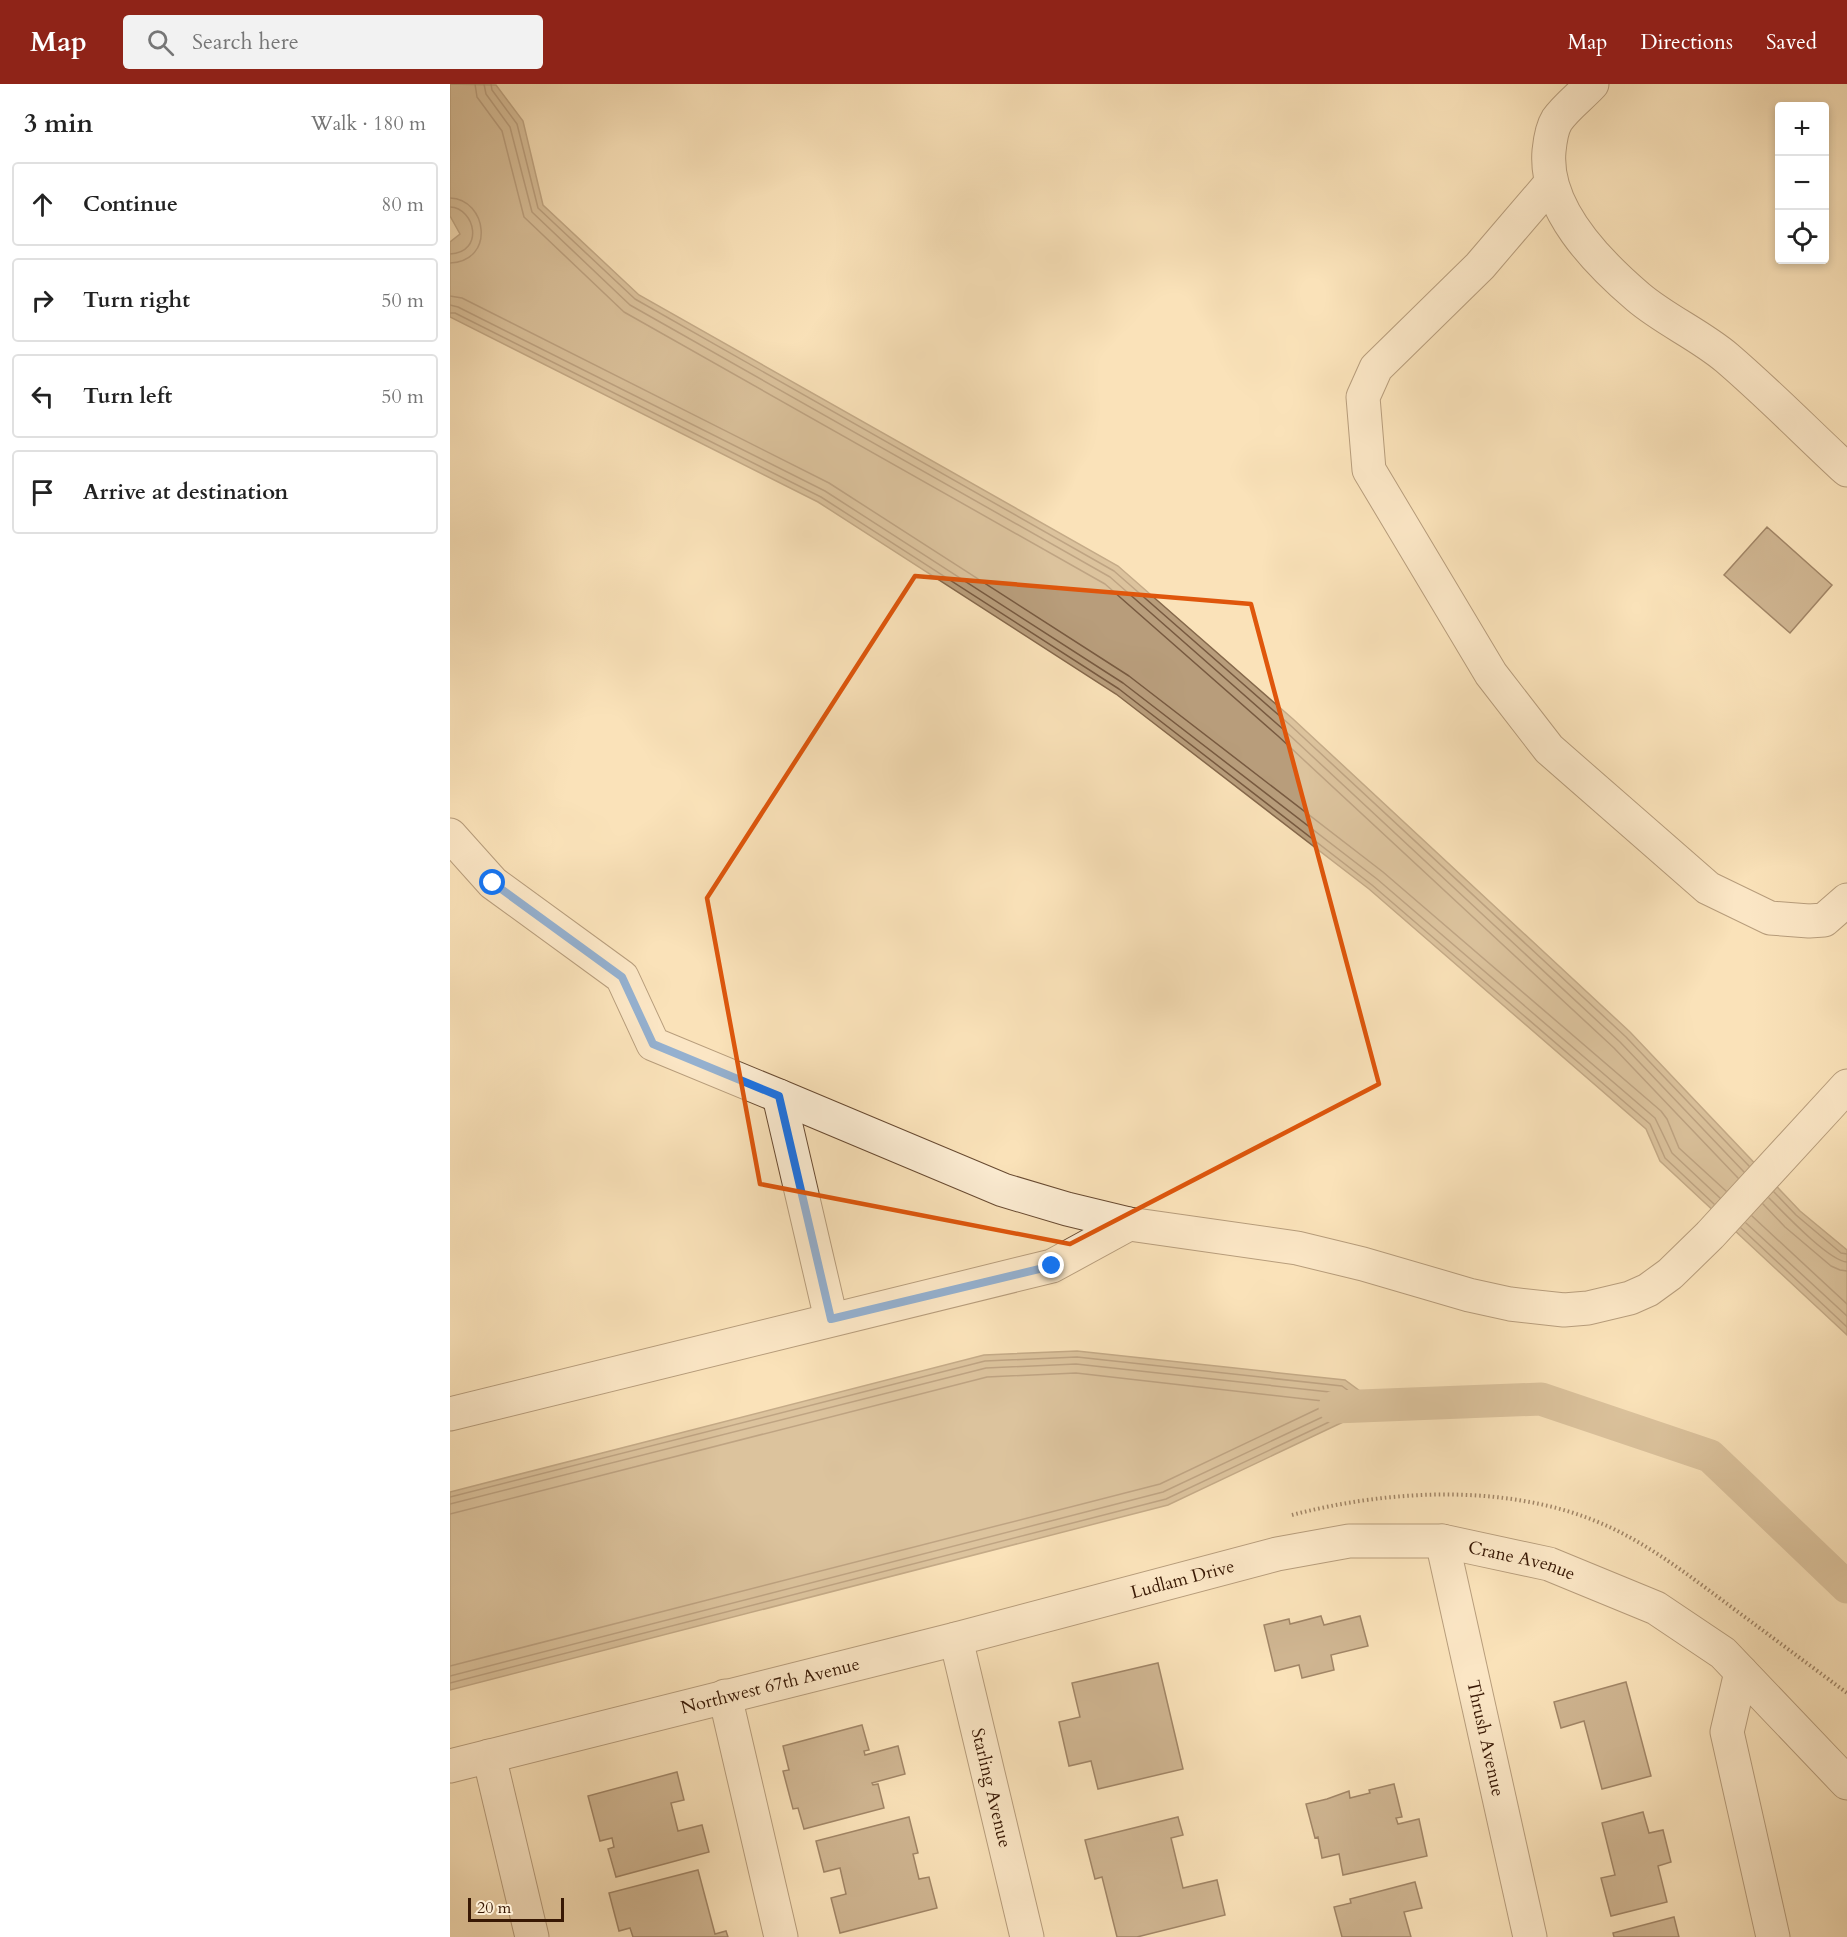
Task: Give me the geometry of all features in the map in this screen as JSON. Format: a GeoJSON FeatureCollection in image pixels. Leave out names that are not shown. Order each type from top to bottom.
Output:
{"type":"FeatureCollection","features":[{"type":"Feature","properties":{"kind":"street"},"geometry":{"type":"LineString","coordinates":[[1592,84],[1556,121],[1551,139],[1548,163],[1551,183],[1570,223],[1597,256],[1638,298],[1726,357],[1847,470]]}},
{"type":"Feature","properties":{"kind":"street"},"geometry":{"type":"LineString","coordinates":[[1551,183],[1480,266],[1376,368],[1363,397],[1369,470],[1491,674],[1549,749],[1708,888],[1770,918],[1824,920],[1847,900]]}},
{"type":"Feature","properties":{"kind":"street"},"geometry":{"type":"LineString","coordinates":[[450,835],[493,883],[622,977],[653,1044],[1003,1190],[1066,1209],[1129,1224],[1297,1248],[1510,1304],[1564,1310],[1588,1308],[1612,1303],[1648,1290],[1670,1274],[1710,1235],[1847,1086]]}},
{"type":"Feature","properties":{"kind":"street"},"geometry":{"type":"LineString","coordinates":[[779,1096],[831,1319]]}},
{"type":"Feature","properties":{"kind":"street"},"geometry":{"type":"LineString","coordinates":[[450,1414],[1052,1266],[1129,1224]]}},
{"type":"Feature","properties":{"kind":"street","name":"Crane Avenue"},"geometry":{"type":"LineString","coordinates":[[1277,1554],[1349,1541],[1442,1541],[1549,1564],[1656,1608],[1723,1653],[1847,1783]]}},
{"type":"Feature","properties":{"kind":"street","name":"Thrush Avenue"},"geometry":{"type":"LineString","coordinates":[[1442,1541],[1530,1937]]}},
{"type":"Feature","properties":{"kind":"street","name":"Ludlam Drive"},"geometry":{"type":"LineString","coordinates":[[1089,1603],[1277,1554]]}},
{"type":"Feature","properties":{"kind":"street","name":"Northwest 67th Avenue"},"geometry":{"type":"LineString","coordinates":[[450,1766],[956,1639],[1089,1603]]}},
{"type":"Feature","properties":{"kind":"street","name":"Starling Avenue"},"geometry":{"type":"LineString","coordinates":[[956,1639],[1027,1937]]}},
{"type":"Feature","properties":{"kind":"street"},"geometry":{"type":"LineString","coordinates":[[1741,1672],[1727,1732],[1773,1937]]}},
{"type":"Feature","properties":{"kind":"street"},"geometry":{"type":"LineString","coordinates":[[725,1696],[781,1937]]}},
{"type":"Feature","properties":{"kind":"street"},"geometry":{"type":"LineString","coordinates":[[489,1756],[532,1937]]}},
{"type":"Feature","properties":{"kind":"highlighted area"},"geometry":{"type":"Polygon","coordinates":[[[915,576],[1251,604],[1379,1084],[1070,1244],[760,1184],[707,898],[915,576]]]}},
{"type":"Feature","properties":{"kind":"water"},"geometry":{"type":"Polygon","coordinates":[[[450,84],[496,85],[523,121],[543,205],[639,295],[1118,566],[1293,719],[1630,1032],[1800,1211],[1847,1250],[1847,1335],[1660,1161],[1646,1129],[1369,889],[1116,694],[818,502],[450,317],[450,242],[460,234],[450,216],[450,84]]]}},
{"type":"Feature","properties":{"kind":"water"},"geometry":{"type":"Polygon","coordinates":[[[1077,1351],[1345,1380],[1379,1405],[1168,1505],[450,1690],[450,1492],[984,1355],[1077,1351]]]}},
{"type":"Feature","properties":{"kind":"building"},"geometry":{"type":"Polygon","coordinates":[[[1767,527],[1832,585],[1790,633],[1724,575],[1767,527]]]}},
{"type":"Feature","properties":{"kind":"building"},"geometry":{"type":"Polygon","coordinates":[[[1321,1616],[1324,1625],[1360,1616],[1368,1646],[1331,1655],[1334,1670],[1302,1678],[1299,1665],[1275,1671],[1264,1625],[1289,1619],[1290,1624],[1321,1616]]]}},
{"type":"Feature","properties":{"kind":"building"},"geometry":{"type":"Polygon","coordinates":[[[1158,1663],[1183,1769],[1098,1789],[1091,1761],[1069,1766],[1059,1722],[1080,1717],[1072,1683],[1158,1663]]]}},
{"type":"Feature","properties":{"kind":"building"},"geometry":{"type":"Polygon","coordinates":[[[1626,1682],[1651,1776],[1602,1789],[1584,1721],[1561,1728],[1554,1702],[1626,1682]]]}},
{"type":"Feature","properties":{"kind":"building"},"geometry":{"type":"Polygon","coordinates":[[[862,1725],[869,1750],[864,1751],[865,1755],[898,1746],[905,1774],[872,1783],[873,1785],[878,1784],[884,1808],[804,1829],[798,1808],[793,1809],[783,1771],[789,1770],[783,1746],[862,1725]]]}},
{"type":"Feature","properties":{"kind":"building"},"geometry":{"type":"Polygon","coordinates":[[[677,1772],[684,1800],[671,1803],[678,1831],[702,1825],[709,1852],[616,1877],[608,1849],[614,1847],[612,1838],[600,1841],[588,1796],[677,1772]]]}},
{"type":"Feature","properties":{"kind":"building"},"geometry":{"type":"Polygon","coordinates":[[[1394,1784],[1402,1817],[1396,1818],[1398,1824],[1419,1819],[1427,1856],[1343,1875],[1339,1854],[1322,1858],[1318,1837],[1315,1838],[1306,1804],[1349,1791],[1350,1798],[1370,1793],[1369,1790],[1394,1784]]]}},
{"type":"Feature","properties":{"kind":"building"},"geometry":{"type":"Polygon","coordinates":[[[1643,1812],[1649,1833],[1663,1830],[1671,1862],[1658,1866],[1667,1902],[1611,1916],[1601,1878],[1615,1875],[1602,1823],[1643,1812]]]}},
{"type":"Feature","properties":{"kind":"building"},"geometry":{"type":"Polygon","coordinates":[[[909,1817],[918,1853],[913,1854],[919,1879],[929,1877],[937,1908],[840,1933],[831,1898],[846,1894],[840,1868],[824,1872],[816,1841],[909,1817]]]}},
{"type":"Feature","properties":{"kind":"building"},"geometry":{"type":"Polygon","coordinates":[[[1178,1817],[1183,1835],[1171,1838],[1183,1888],[1217,1880],[1225,1915],[1137,1937],[1117,1937],[1102,1877],[1095,1879],[1085,1840],[1178,1817]]]}},
{"type":"Feature","properties":{"kind":"building"},"geometry":{"type":"Polygon","coordinates":[[[698,1870],[715,1934],[726,1931],[728,1937],[633,1937],[630,1928],[619,1931],[609,1893],[698,1870]]]}},
{"type":"Feature","properties":{"kind":"building"},"geometry":{"type":"Polygon","coordinates":[[[1415,1882],[1422,1908],[1404,1912],[1411,1937],[1342,1937],[1334,1907],[1351,1903],[1350,1899],[1415,1882]]]}},
{"type":"Feature","properties":{"kind":"building"},"geometry":{"type":"Polygon","coordinates":[[[1674,1917],[1679,1937],[1614,1937],[1613,1933],[1674,1917]]]}},
{"type":"Feature","properties":{"kind":"waterway"},"geometry":{"type":"LineString","coordinates":[[1335,1407],[1541,1399],[1710,1456],[1847,1587]]}},
{"type":"Feature","properties":{"kind":"route"},"geometry":{"type":"LineString","coordinates":[[493,883],[622,977],[653,1044],[779,1096],[831,1319],[1052,1266]]}}]}
